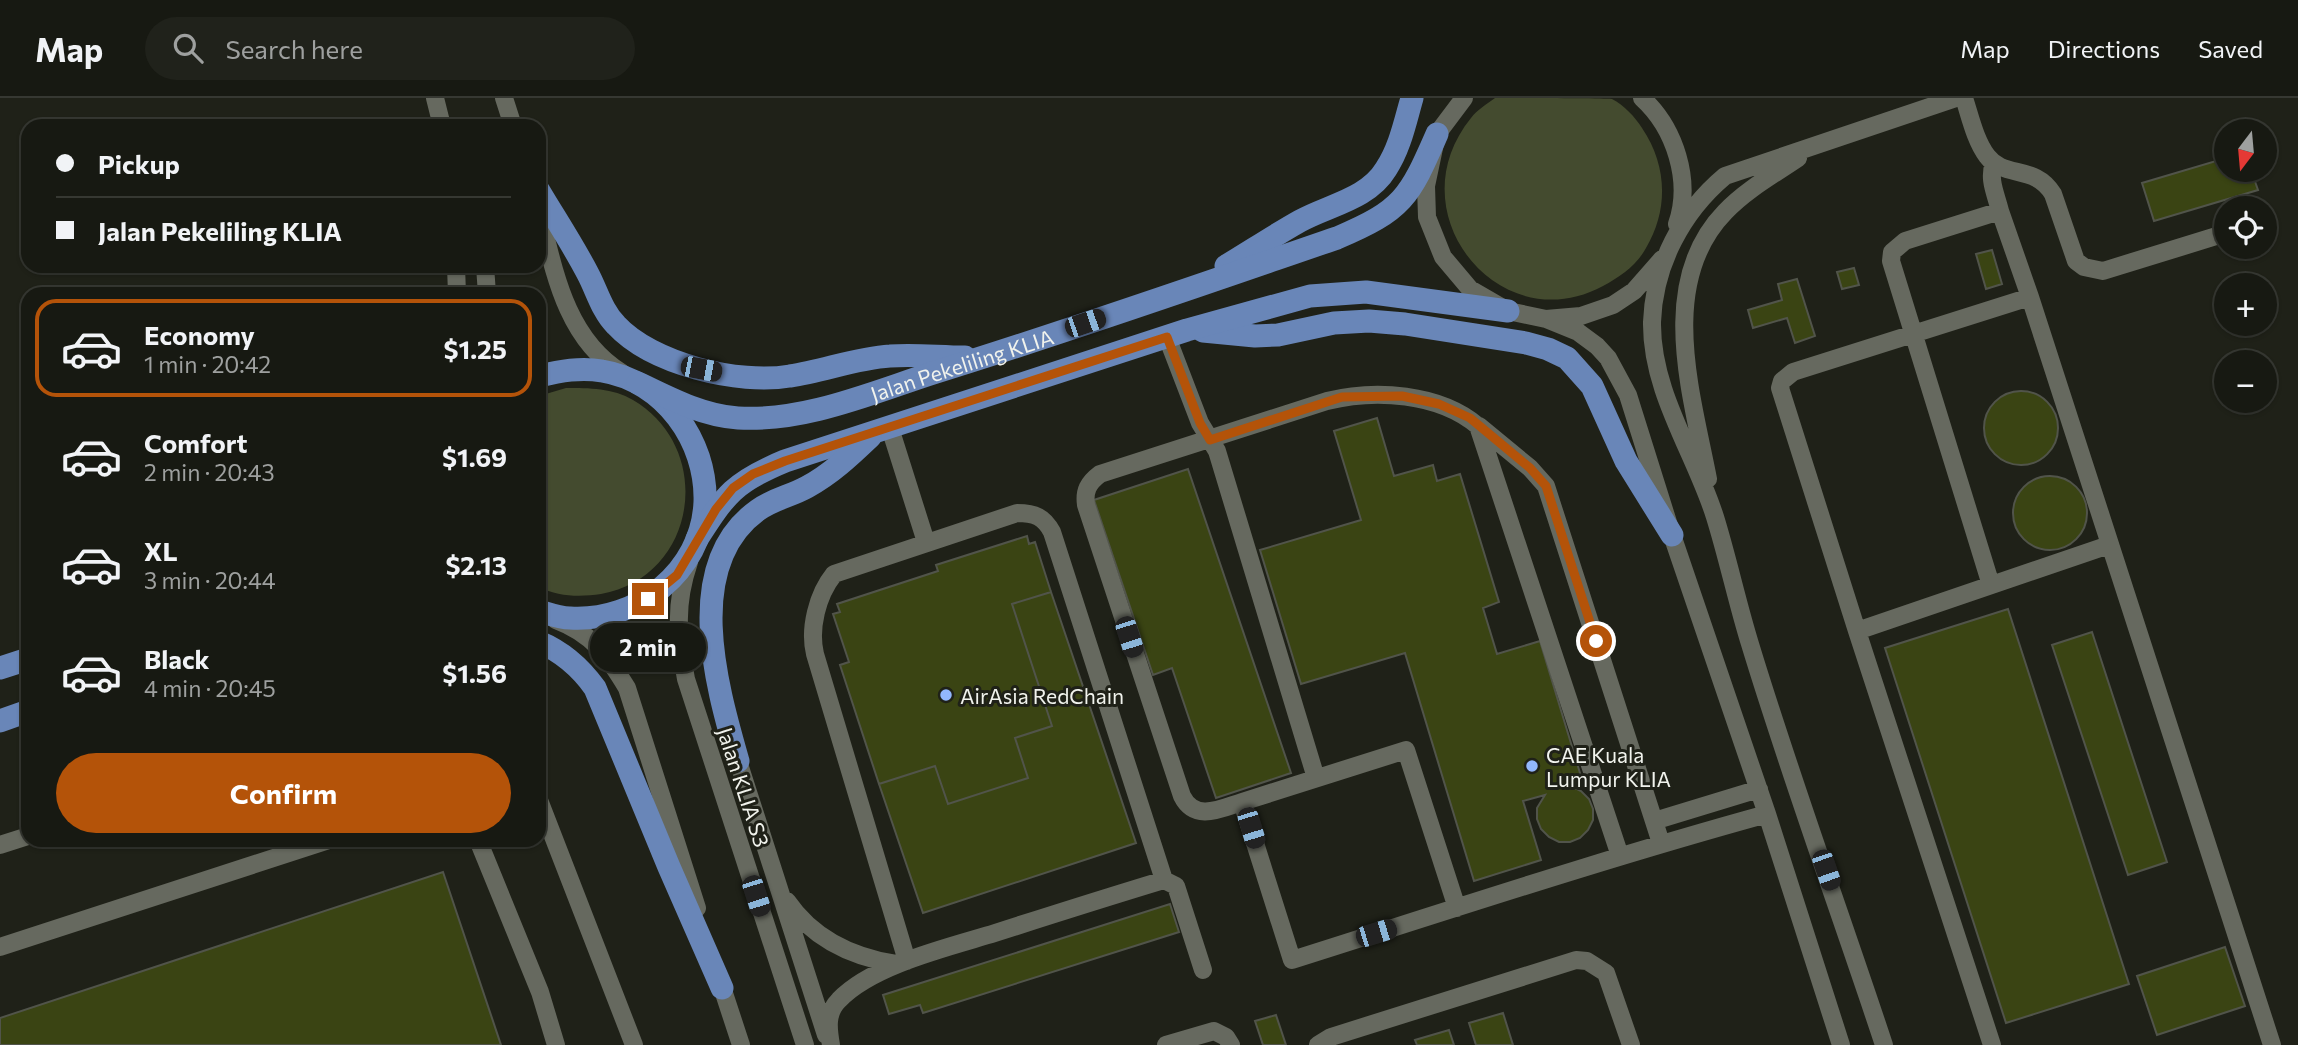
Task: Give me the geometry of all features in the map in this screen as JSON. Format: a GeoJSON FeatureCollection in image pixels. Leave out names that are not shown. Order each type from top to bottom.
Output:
{"type":"FeatureCollection","features":[{"type":"Feature","properties":{"kind":"main road"},"geometry":{"type":"LineString","coordinates":[[1187,289],[1302,220],[1357,195],[1374,183],[1386,170],[1394,154],[1412,98]]}},
{"type":"Feature","properties":{"kind":"main road","name":"Jalan Pekeliling KLIA"},"geometry":{"type":"LineString","coordinates":[[546,374],[566,369],[603,370],[679,402],[735,418],[767,418],[818,409],[983,358],[1369,225],[1404,199],[1417,180],[1437,134]]}},
{"type":"Feature","properties":{"kind":"main road"},"geometry":{"type":"LineString","coordinates":[[546,203],[616,326],[641,344],[669,358],[701,369],[758,379],[788,377],[891,356],[983,358]]}},
{"type":"Feature","properties":{"kind":"main road","name":"Jalan Pekeliling KLIA"},"geometry":{"type":"LineString","coordinates":[[546,613],[569,618],[610,615],[648,599],[677,575],[697,539],[733,488],[753,474],[785,461],[1177,333],[1282,303],[1335,293],[1366,292],[1409,296],[1508,311]]}},
{"type":"Feature","properties":{"kind":"main road"},"geometry":{"type":"LineString","coordinates":[[1177,333],[1255,336],[1334,323],[1369,321],[1527,343],[1548,349],[1567,358],[1592,386],[1626,461],[1672,535]]}},
{"type":"Feature","properties":{"kind":"main road","name":"Jalan Pekeliling KLIA"},"geometry":{"type":"LineString","coordinates":[[638,383],[667,404],[690,433],[702,467],[705,503],[697,539]]}},
{"type":"Feature","properties":{"kind":"main road"},"geometry":{"type":"LineString","coordinates":[[738,761],[719,694],[710,635],[711,600],[722,558],[730,540],[758,510],[827,475],[882,430]]}},
{"type":"Feature","properties":{"kind":"main road"},"geometry":{"type":"LineString","coordinates":[[546,645],[564,654],[582,670],[596,688],[722,988]]}},
{"type":"Feature","properties":{"kind":"main road"},"geometry":{"type":"LineString","coordinates":[[0,668],[21,661]]}},
{"type":"Feature","properties":{"kind":"main road"},"geometry":{"type":"LineString","coordinates":[[0,721],[21,714]]}},
{"type":"Feature","properties":{"kind":"street"},"geometry":{"type":"LineString","coordinates":[[435,98],[440,119]]}},
{"type":"Feature","properties":{"kind":"street"},"geometry":{"type":"LineString","coordinates":[[504,98],[511,119]]}},
{"type":"Feature","properties":{"kind":"street","name":"Jalan Pekeliling KLIA"},"geometry":{"type":"LineString","coordinates":[[1447,98],[1426,186],[1427,217],[1443,257],[1471,289],[1508,311],[1546,319],[1581,316],[1613,305],[1634,291],[1669,249],[1681,213],[1682,176],[1672,140],[1653,108],[1642,98]]}},
{"type":"Feature","properties":{"kind":"street","name":"Jalan Pekeliling KLIA"},"geometry":{"type":"LineString","coordinates":[[1437,134],[1464,98]]}},
{"type":"Feature","properties":{"kind":"street"},"geometry":{"type":"LineString","coordinates":[[1714,514],[1664,391],[1654,353],[1654,299],[1669,249],[1688,213],[1706,192],[1725,176],[1956,98]]}},
{"type":"Feature","properties":{"kind":"street"},"geometry":{"type":"LineString","coordinates":[[1964,98],[1979,142],[1987,156],[1994,163],[2039,178],[2048,185],[2076,261],[2084,267],[2103,271],[2214,237]]}},
{"type":"Feature","properties":{"kind":"street"},"geometry":{"type":"LineString","coordinates":[[1815,146],[1724,212],[1699,249],[1685,300],[1685,354],[1714,514],[1750,645],[1884,1045]]}},
{"type":"Feature","properties":{"kind":"street"},"geometry":{"type":"LineString","coordinates":[[1994,163],[1991,180],[2000,211],[2031,297],[2272,1045]]}},
{"type":"Feature","properties":{"kind":"street"},"geometry":{"type":"LineString","coordinates":[[1991,585],[1892,269],[1892,252],[1905,241],[2000,211]]}},
{"type":"Feature","properties":{"kind":"street"},"geometry":{"type":"LineString","coordinates":[[546,236],[564,302],[578,330],[597,354],[638,383]]}},
{"type":"Feature","properties":{"kind":"street"},"geometry":{"type":"LineString","coordinates":[[1992,1045],[1780,388],[1782,381],[1793,372],[2031,297]]}},
{"type":"Feature","properties":{"kind":"street"},"geometry":{"type":"LineString","coordinates":[[1546,319],[1578,332],[1597,346],[1620,375],[1768,814],[1841,1045]]}},
{"type":"Feature","properties":{"kind":"street"},"geometry":{"type":"LineString","coordinates":[[1177,333],[1200,423],[1217,451],[1316,778]]}},
{"type":"Feature","properties":{"kind":"street"},"geometry":{"type":"LineString","coordinates":[[1457,908],[1406,750],[1210,813],[1201,813],[1186,804],[1086,505],[1084,495],[1088,486],[1100,474],[1327,401],[1362,396],[1402,396],[1456,411],[1530,468],[1546,486],[1661,843]]}},
{"type":"Feature","properties":{"kind":"street"},"geometry":{"type":"LineString","coordinates":[[1478,426],[1620,856]]}},
{"type":"Feature","properties":{"kind":"street"},"geometry":{"type":"LineString","coordinates":[[882,430],[926,542]]}},
{"type":"Feature","properties":{"kind":"street"},"geometry":{"type":"LineString","coordinates":[[901,962],[812,640],[823,593],[834,574],[1017,513],[1039,516],[1047,523],[1164,880]]}},
{"type":"Feature","properties":{"kind":"street","name":"Jalan KLIA S3"},"geometry":{"type":"LineString","coordinates":[[697,539],[678,604],[677,625],[686,679],[805,1045]]}},
{"type":"Feature","properties":{"kind":"street"},"geometry":{"type":"LineString","coordinates":[[1857,631],[2109,545]]}},
{"type":"Feature","properties":{"kind":"street"},"geometry":{"type":"LineString","coordinates":[[546,615],[593,640],[611,661],[627,688],[741,1045]]}},
{"type":"Feature","properties":{"kind":"street"},"geometry":{"type":"LineString","coordinates":[[738,761],[830,1045]]}},
{"type":"Feature","properties":{"kind":"street"},"geometry":{"type":"LineString","coordinates":[[1654,821],[1759,789]]}},
{"type":"Feature","properties":{"kind":"street"},"geometry":{"type":"LineString","coordinates":[[1242,802],[1292,960],[1661,843],[1768,814]]}},
{"type":"Feature","properties":{"kind":"street"},"geometry":{"type":"LineString","coordinates":[[546,818],[634,1045]]}},
{"type":"Feature","properties":{"kind":"street"},"geometry":{"type":"LineString","coordinates":[[0,845],[21,838]]}},
{"type":"Feature","properties":{"kind":"street"},"geometry":{"type":"LineString","coordinates":[[0,947],[307,847]]}},
{"type":"Feature","properties":{"kind":"street"},"geometry":{"type":"LineString","coordinates":[[481,847],[540,992],[556,1045]]}},
{"type":"Feature","properties":{"kind":"street"},"geometry":{"type":"LineString","coordinates":[[774,876],[797,915],[811,929],[850,953],[901,962]]}},
{"type":"Feature","properties":{"kind":"street"},"geometry":{"type":"LineString","coordinates":[[830,1045],[830,1013],[838,1001],[850,990],[901,962],[1164,880],[1176,886],[1203,970]]}},
{"type":"Feature","properties":{"kind":"street"},"geometry":{"type":"LineString","coordinates":[[1318,1045],[1331,1037],[1576,960],[1587,961],[1606,973],[1630,1045]]}},
{"type":"Feature","properties":{"kind":"street"},"geometry":{"type":"LineString","coordinates":[[1168,1045],[1214,1031],[1226,1037],[1231,1045]]}},
{"type":"Feature","properties":{"kind":"green space"},"geometry":{"type":"Polygon","coordinates":[[[1495,98],[1612,99],[1625,108],[1639,124],[1656,157],[1662,187],[1661,203],[1659,218],[1646,248],[1622,275],[1603,286],[1565,299],[1528,297],[1496,283],[1470,259],[1452,228],[1445,192],[1450,155],[1471,118],[1495,98]]]}},
{"type":"Feature","properties":{"kind":"green space"},"geometry":{"type":"Polygon","coordinates":[[[566,388],[609,391],[625,396],[659,422],[677,449],[685,478],[684,509],[675,538],[658,563],[633,583],[586,596],[546,590],[546,394],[566,388]]]}},
{"type":"Feature","properties":{"kind":"building"},"geometry":{"type":"Polygon","coordinates":[[[2214,162],[2214,182],[2255,182],[2258,190],[2238,196],[2214,196],[2214,203],[2154,221],[2142,183],[2214,162]]]}},
{"type":"Feature","properties":{"kind":"building"},"geometry":{"type":"Polygon","coordinates":[[[1992,250],[2002,284],[1986,289],[1976,254],[1992,250]]]}},
{"type":"Feature","properties":{"kind":"building"},"geometry":{"type":"Polygon","coordinates":[[[1854,268],[1859,285],[1842,289],[1837,272],[1854,268]]]}},
{"type":"Feature","properties":{"kind":"building"},"geometry":{"type":"Polygon","coordinates":[[[1797,279],[1815,336],[1795,343],[1787,318],[1753,328],[1748,310],[1782,300],[1778,284],[1797,279]]]}},
{"type":"Feature","properties":{"kind":"building"},"geometry":{"type":"Polygon","coordinates":[[[2014,391],[2028,391],[2042,397],[2052,407],[2058,428],[2052,449],[2042,459],[2028,465],[2014,465],[2000,459],[1990,449],[1984,435],[1984,421],[1990,407],[2000,397],[2014,391]]]}},
{"type":"Feature","properties":{"kind":"building"},"geometry":{"type":"Polygon","coordinates":[[[1377,418],[1394,476],[1433,465],[1437,481],[1460,474],[1499,602],[1483,608],[1497,654],[1540,641],[1583,783],[1571,786],[1589,799],[1593,809],[1593,820],[1580,838],[1559,842],[1541,829],[1537,819],[1537,808],[1545,795],[1523,801],[1541,860],[1474,881],[1405,653],[1301,684],[1260,550],[1361,520],[1334,431],[1377,418]]]}},
{"type":"Feature","properties":{"kind":"building"},"geometry":{"type":"Polygon","coordinates":[[[1188,469],[1291,773],[1216,798],[1172,668],[1153,675],[1094,500],[1188,469]]]}},
{"type":"Feature","properties":{"kind":"building"},"geometry":{"type":"Polygon","coordinates":[[[2043,476],[2057,476],[2071,482],[2081,492],[2087,513],[2081,534],[2071,544],[2057,550],[2043,550],[2029,544],[2019,534],[2013,520],[2013,506],[2019,492],[2029,482],[2043,476]]]}},
{"type":"Feature","properties":{"kind":"building","name":"AirAsia RedChain"},"geometry":{"type":"Polygon","coordinates":[[[1027,536],[1029,544],[1035,542],[1051,592],[1012,604],[1052,726],[1015,738],[1028,778],[948,804],[935,766],[879,784],[840,665],[849,662],[833,614],[840,612],[837,604],[938,571],[936,565],[1027,536]]]}},
{"type":"Feature","properties":{"kind":"building"},"geometry":{"type":"Polygon","coordinates":[[[1051,592],[1136,843],[923,913],[879,784],[935,766],[948,804],[1028,778],[1015,738],[1052,726],[1012,604],[1051,592]]]}},
{"type":"Feature","properties":{"kind":"building"},"geometry":{"type":"Polygon","coordinates":[[[2008,609],[2129,984],[2006,1023],[1885,648],[2008,609]]]}},
{"type":"Feature","properties":{"kind":"building"},"geometry":{"type":"Polygon","coordinates":[[[2092,632],[2167,862],[2128,875],[2052,645],[2092,632]]]}},
{"type":"Feature","properties":{"kind":"building"},"geometry":{"type":"Polygon","coordinates":[[[443,872],[501,1045],[0,1045],[0,1018],[443,872]]]}},
{"type":"Feature","properties":{"kind":"building"},"geometry":{"type":"Polygon","coordinates":[[[1170,904],[1179,932],[923,1013],[920,1005],[889,1014],[883,995],[1170,904]]]}},
{"type":"Feature","properties":{"kind":"building"},"geometry":{"type":"Polygon","coordinates":[[[2225,947],[2245,1006],[2157,1035],[2137,976],[2225,947]]]}},
{"type":"Feature","properties":{"kind":"building"},"geometry":{"type":"Polygon","coordinates":[[[1503,1013],[1513,1045],[1476,1045],[1469,1023],[1503,1013]]]}},
{"type":"Feature","properties":{"kind":"building"},"geometry":{"type":"Polygon","coordinates":[[[1276,1015],[1286,1045],[1263,1045],[1255,1021],[1276,1015]]]}},
{"type":"Feature","properties":{"kind":"building"},"geometry":{"type":"Polygon","coordinates":[[[1449,1030],[1454,1045],[1417,1045],[1415,1040],[1449,1030]]]}},
{"type":"Feature","properties":{"kind":"place","name":"AirAsia RedChain"},"geometry":{"type":"Point","coordinates":[946,695]}},
{"type":"Feature","properties":{"kind":"place","name":"CAE Kuala Lumpur KLIA"},"geometry":{"type":"Point","coordinates":[1532,766]}},
{"type":"Feature","properties":{"kind":"route"},"geometry":{"type":"LineString","coordinates":[[648,599],[677,575],[716,509],[733,488],[753,474],[785,461],[1167,337],[1200,423],[1210,440],[1342,397],[1402,396],[1439,404],[1470,418],[1530,468],[1546,486],[1596,641]]}}]}
